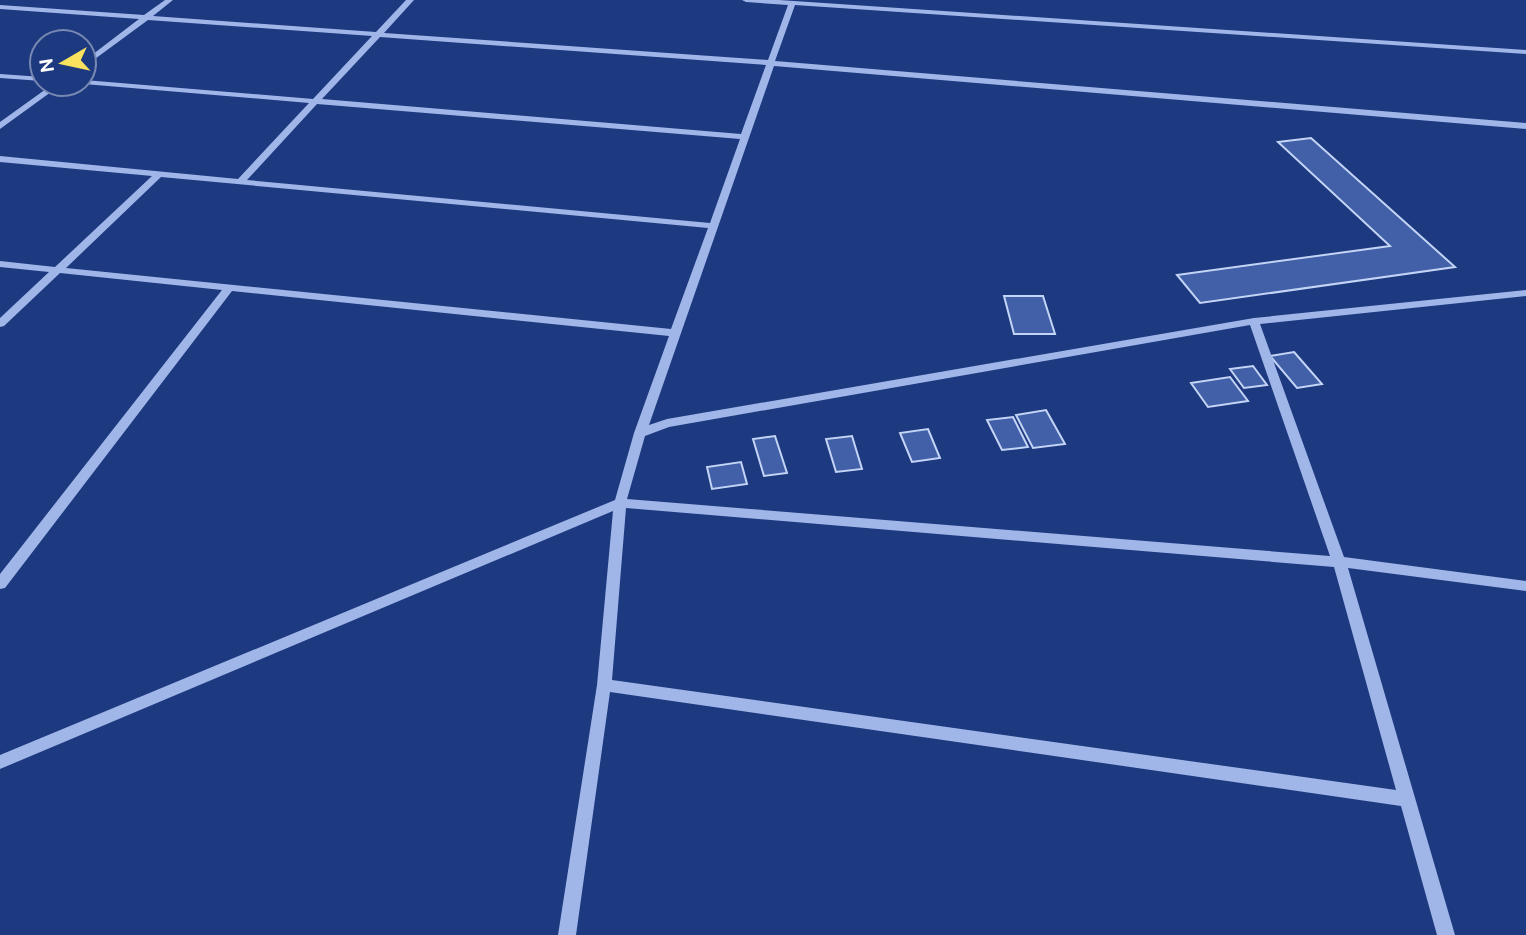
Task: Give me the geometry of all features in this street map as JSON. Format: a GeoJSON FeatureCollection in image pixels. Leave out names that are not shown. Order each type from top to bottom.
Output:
{"type":"FeatureCollection","features":[{"type":"Feature","properties":{"kind":"street"},"geometry":{"type":"LineString","coordinates":[[98,54],[169,0]]}},
{"type":"Feature","properties":{"kind":"street"},"geometry":{"type":"LineString","coordinates":[[240,182],[410,0]]}},
{"type":"Feature","properties":{"kind":"street"},"geometry":{"type":"LineString","coordinates":[[746,0],[1526,52]]}},
{"type":"Feature","properties":{"kind":"street"},"geometry":{"type":"LineString","coordinates":[[567,935],[604,685],[620,503],[640,433],[792,3]]}},
{"type":"Feature","properties":{"kind":"street"},"geometry":{"type":"LineString","coordinates":[[0,7],[771,63],[1526,126]]}},
{"type":"Feature","properties":{"kind":"street"},"geometry":{"type":"LineString","coordinates":[[0,76],[28,78]]}},
{"type":"Feature","properties":{"kind":"street"},"geometry":{"type":"LineString","coordinates":[[98,83],[745,137]]}},
{"type":"Feature","properties":{"kind":"street"},"geometry":{"type":"LineString","coordinates":[[0,126],[39,98]]}},
{"type":"Feature","properties":{"kind":"street"},"geometry":{"type":"LineString","coordinates":[[0,159],[713,226]]}},
{"type":"Feature","properties":{"kind":"street"},"geometry":{"type":"LineString","coordinates":[[0,324],[159,174]]}},
{"type":"Feature","properties":{"kind":"street"},"geometry":{"type":"LineString","coordinates":[[0,264],[676,332]]}},
{"type":"Feature","properties":{"kind":"street"},"geometry":{"type":"LineString","coordinates":[[0,584],[230,287]]}},
{"type":"Feature","properties":{"kind":"street"},"geometry":{"type":"LineString","coordinates":[[640,433],[667,423],[1254,321],[1526,293]]}},
{"type":"Feature","properties":{"kind":"street"},"geometry":{"type":"LineString","coordinates":[[1254,321],[1339,562],[1446,935]]}},
{"type":"Feature","properties":{"kind":"street"},"geometry":{"type":"LineString","coordinates":[[0,762],[620,503],[1339,562],[1526,586]]}},
{"type":"Feature","properties":{"kind":"street"},"geometry":{"type":"LineString","coordinates":[[604,685],[1407,799]]}},
{"type":"Feature","properties":{"kind":"building"},"geometry":{"type":"Polygon","coordinates":[[[1311,138],[1455,267],[1200,303],[1177,275],[1390,246],[1278,142],[1311,138]]]}},
{"type":"Feature","properties":{"kind":"building"},"geometry":{"type":"Polygon","coordinates":[[[1004,296],[1043,296],[1055,334],[1014,334],[1004,296]]]}},
{"type":"Feature","properties":{"kind":"building"},"geometry":{"type":"Polygon","coordinates":[[[1294,352],[1322,384],[1297,388],[1270,356],[1294,352]]]}},
{"type":"Feature","properties":{"kind":"building"},"geometry":{"type":"Polygon","coordinates":[[[1253,366],[1267,385],[1244,388],[1230,369],[1253,366]]]}},
{"type":"Feature","properties":{"kind":"building"},"geometry":{"type":"Polygon","coordinates":[[[1230,377],[1248,401],[1208,407],[1191,383],[1230,377]]]}},
{"type":"Feature","properties":{"kind":"building"},"geometry":{"type":"Polygon","coordinates":[[[1046,410],[1065,444],[1033,448],[1016,415],[1046,410]]]}},
{"type":"Feature","properties":{"kind":"building"},"geometry":{"type":"Polygon","coordinates":[[[1013,417],[1028,447],[1002,450],[987,420],[1013,417]]]}},
{"type":"Feature","properties":{"kind":"building"},"geometry":{"type":"Polygon","coordinates":[[[928,429],[940,458],[912,462],[900,433],[928,429]]]}},
{"type":"Feature","properties":{"kind":"building"},"geometry":{"type":"Polygon","coordinates":[[[775,436],[787,473],[764,476],[753,439],[775,436]]]}},
{"type":"Feature","properties":{"kind":"building"},"geometry":{"type":"Polygon","coordinates":[[[852,436],[862,469],[836,472],[826,439],[852,436]]]}},
{"type":"Feature","properties":{"kind":"building"},"geometry":{"type":"Polygon","coordinates":[[[741,462],[747,484],[712,489],[707,467],[741,462]]]}}]}
